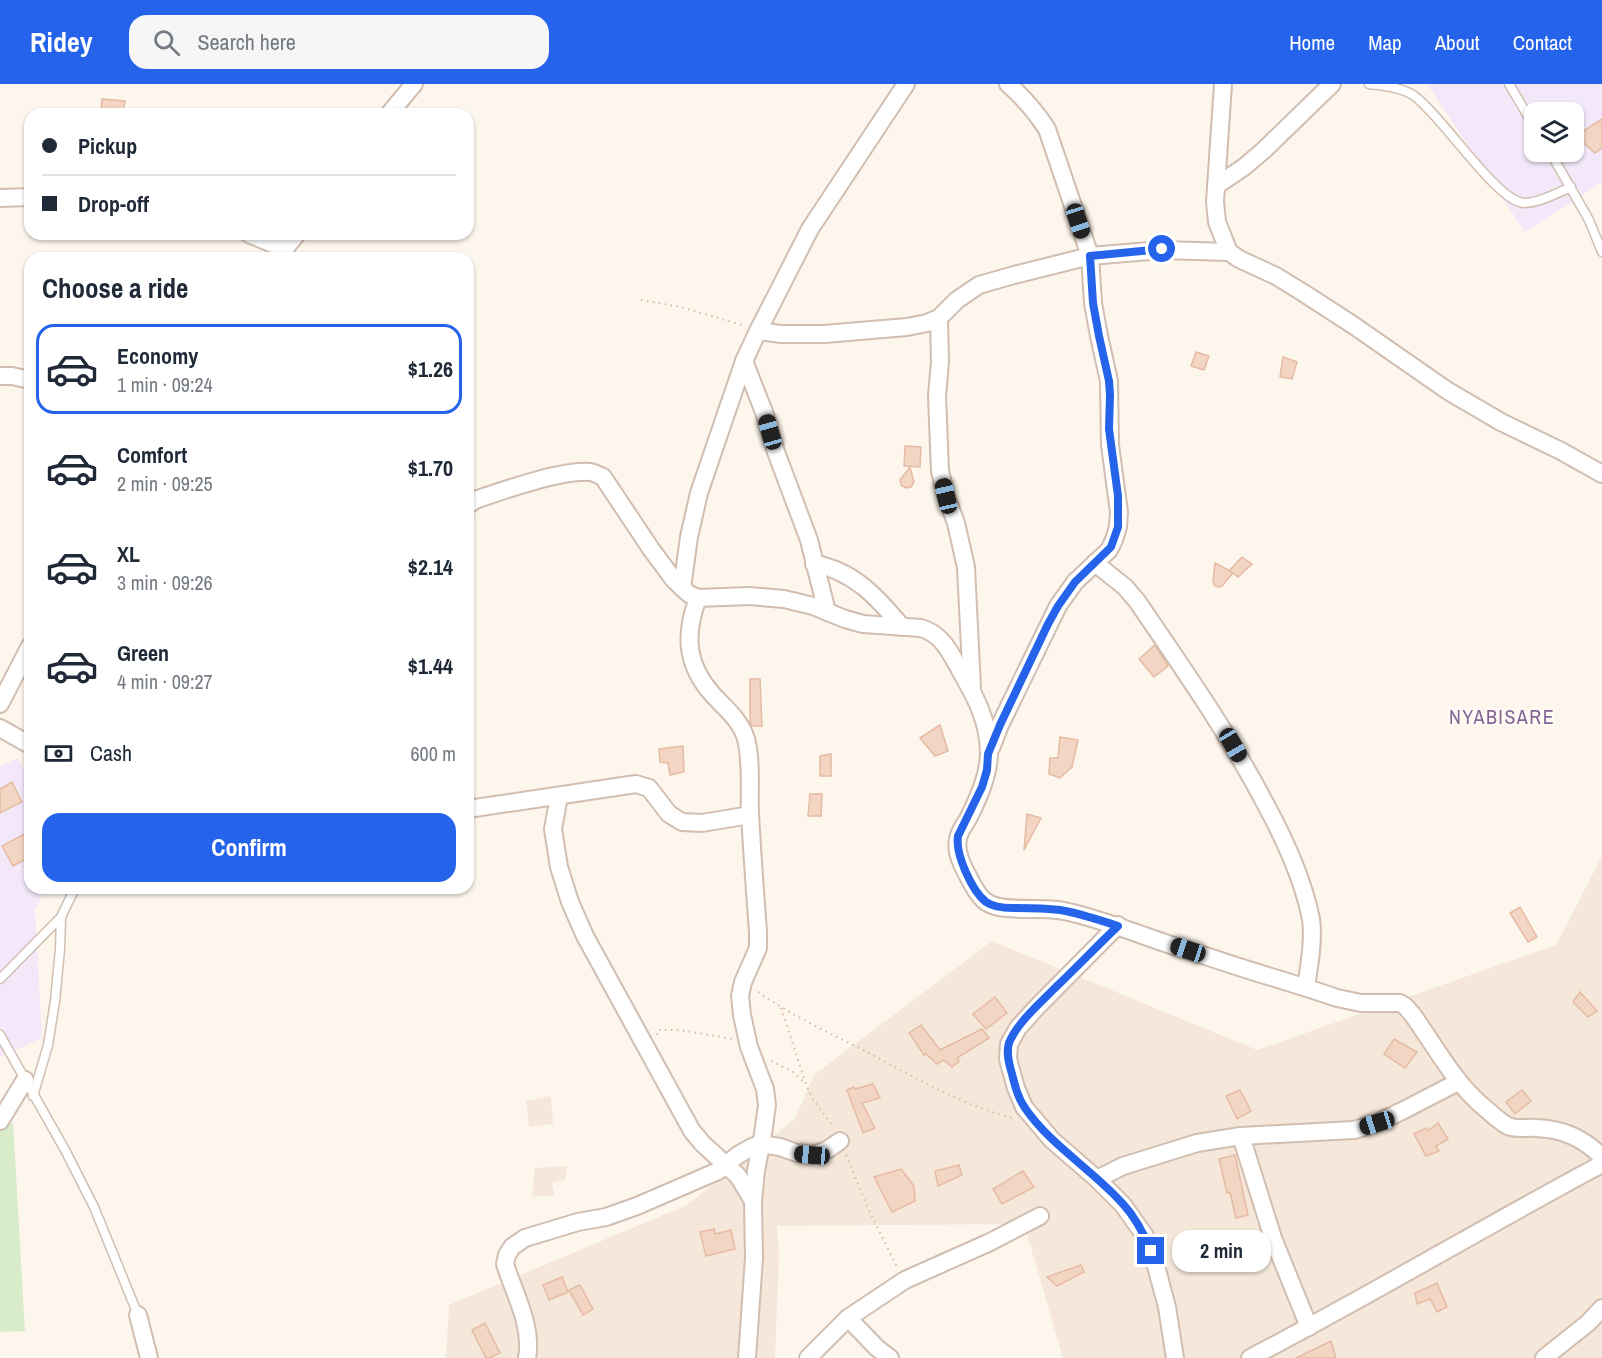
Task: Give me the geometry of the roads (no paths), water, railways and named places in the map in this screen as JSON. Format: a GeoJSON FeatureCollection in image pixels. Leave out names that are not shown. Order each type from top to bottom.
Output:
{"type":"FeatureCollection","features":[{"type":"Feature","properties":{"kind":"street"},"geometry":{"type":"LineString","coordinates":[[394,108],[414,84]]}},
{"type":"Feature","properties":{"kind":"street"},"geometry":{"type":"LineString","coordinates":[[682,588],[699,493],[744,361],[810,229],[906,84]]}},
{"type":"Feature","properties":{"kind":"street"},"geometry":{"type":"LineString","coordinates":[[988,754],[1058,606],[1075,582],[1113,544],[1119,512],[1109,437],[1109,381],[1093,303],[1090,256],[1047,129],[1021,95],[1008,84]]}},
{"type":"Feature","properties":{"kind":"street"},"geometry":{"type":"LineString","coordinates":[[1223,84],[1215,202],[1217,222],[1229,252]]}},
{"type":"Feature","properties":{"kind":"street"},"geometry":{"type":"LineString","coordinates":[[1216,186],[1264,150],[1332,84]]}},
{"type":"Feature","properties":{"kind":"street"},"geometry":{"type":"LineString","coordinates":[[0,198],[24,197]]}},
{"type":"Feature","properties":{"kind":"street"},"geometry":{"type":"LineString","coordinates":[[259,240],[279,252]]}},
{"type":"Feature","properties":{"kind":"street"},"geometry":{"type":"LineString","coordinates":[[282,252],[292,240]]}},
{"type":"Feature","properties":{"kind":"street"},"geometry":{"type":"LineString","coordinates":[[758,331],[781,334],[824,334],[907,327],[939,318],[957,300],[979,285],[1090,256],[1162,249],[1229,252],[1302,292],[1448,391],[1501,422],[1602,474]]}},
{"type":"Feature","properties":{"kind":"street"},"geometry":{"type":"LineString","coordinates":[[939,318],[940,362],[937,396],[940,471],[956,523],[966,567],[972,692]]}},
{"type":"Feature","properties":{"kind":"street"},"geometry":{"type":"LineString","coordinates":[[744,361],[809,540],[827,612]]}},
{"type":"Feature","properties":{"kind":"street"},"geometry":{"type":"LineString","coordinates":[[0,376],[24,379]]}},
{"type":"Feature","properties":{"kind":"street"},"geometry":{"type":"LineString","coordinates":[[474,501],[549,478],[592,472],[603,477],[651,549],[689,594],[698,598],[749,596],[784,600],[813,606],[863,624],[921,628],[937,635],[950,651],[972,692],[986,725],[987,770],[982,787],[958,840],[960,857],[969,879],[987,903],[1003,908],[1061,910],[1118,926],[1337,998],[1361,1004],[1395,1002],[1405,1005],[1458,1082],[1474,1100],[1507,1125],[1516,1128],[1569,1133],[1590,1145],[1602,1157]]}},
{"type":"Feature","properties":{"kind":"street"},"geometry":{"type":"LineString","coordinates":[[1095,563],[1125,587],[1137,601],[1233,745],[1277,826],[1294,864],[1311,922],[1306,987]]}},
{"type":"Feature","properties":{"kind":"street"},"geometry":{"type":"LineString","coordinates":[[814,564],[834,568],[870,591],[902,627]]}},
{"type":"Feature","properties":{"kind":"street"},"geometry":{"type":"LineString","coordinates":[[698,598],[692,615],[688,643],[694,666],[712,694],[735,717],[746,737],[748,753],[758,948],[743,982],[740,996],[749,1047],[765,1089],[767,1105],[753,1201],[754,1258],[747,1358]]}},
{"type":"Feature","properties":{"kind":"street"},"geometry":{"type":"LineString","coordinates":[[0,704],[24,658]]}},
{"type":"Feature","properties":{"kind":"street"},"geometry":{"type":"LineString","coordinates":[[0,728],[24,741]]}},
{"type":"Feature","properties":{"kind":"street"},"geometry":{"type":"LineString","coordinates":[[474,808],[636,784],[649,788],[669,814],[682,822],[702,823],[750,815]]}},
{"type":"Feature","properties":{"kind":"street"},"geometry":{"type":"LineString","coordinates":[[559,796],[553,830],[559,867],[570,902],[585,936],[692,1131],[738,1176],[753,1201]]}},
{"type":"Feature","properties":{"kind":"street"},"geometry":{"type":"LineString","coordinates":[[1118,926],[1036,1007],[1018,1028],[1009,1044],[1008,1059],[1024,1107],[1062,1149],[1124,1205],[1145,1236],[1167,1307],[1175,1358]]}},
{"type":"Feature","properties":{"kind":"street"},"geometry":{"type":"LineString","coordinates":[[0,1121],[26,1080]]}},
{"type":"Feature","properties":{"kind":"street"},"geometry":{"type":"LineString","coordinates":[[1097,1179],[1123,1166],[1197,1143],[1241,1136],[1354,1130],[1377,1123],[1458,1082]]}},
{"type":"Feature","properties":{"kind":"street"},"geometry":{"type":"LineString","coordinates":[[1241,1136],[1273,1238],[1309,1327]]}},
{"type":"Feature","properties":{"kind":"street"},"geometry":{"type":"LineString","coordinates":[[527,1358],[528,1339],[506,1263],[507,1255],[512,1247],[525,1238],[546,1230],[621,1212],[718,1171],[746,1149],[760,1144],[780,1147],[797,1154],[812,1155],[840,1141]]}},
{"type":"Feature","properties":{"kind":"street"},"geometry":{"type":"LineString","coordinates":[[1250,1358],[1602,1164]]}},
{"type":"Feature","properties":{"kind":"street"},"geometry":{"type":"LineString","coordinates":[[808,1358],[848,1318],[905,1280],[988,1243],[1040,1216]]}},
{"type":"Feature","properties":{"kind":"street"},"geometry":{"type":"LineString","coordinates":[[1544,1358],[1588,1323],[1602,1308]]}},
{"type":"Feature","properties":{"kind":"street"},"geometry":{"type":"LineString","coordinates":[[138,1315],[149,1358]]}},
{"type":"Feature","properties":{"kind":"street"},"geometry":{"type":"LineString","coordinates":[[848,1318],[890,1358]]}},
{"type":"Feature","properties":{"kind":"lane"},"geometry":{"type":"LineString","coordinates":[[1369,84],[1397,89],[1416,98],[1484,173],[1513,200],[1531,202],[1571,187]]}},
{"type":"Feature","properties":{"kind":"lane"},"geometry":{"type":"LineString","coordinates":[[1509,84],[1524,109]]}},
{"type":"Feature","properties":{"kind":"lane"},"geometry":{"type":"LineString","coordinates":[[1556,162],[1589,220],[1602,252]]}},
{"type":"Feature","properties":{"kind":"lane"},"geometry":{"type":"LineString","coordinates":[[0,979],[61,917],[72,894]]}},
{"type":"Feature","properties":{"kind":"lane"},"geometry":{"type":"LineString","coordinates":[[33,1096],[48,1046],[60,949],[61,917]]}},
{"type":"Feature","properties":{"kind":"lane"},"geometry":{"type":"LineString","coordinates":[[0,1035],[65,1150],[94,1207],[138,1315]]}},
{"type":"Feature","properties":{"kind":"district","name":"NYABISARE"},"geometry":{"type":"Point","coordinates":[1502,716]}}]}
